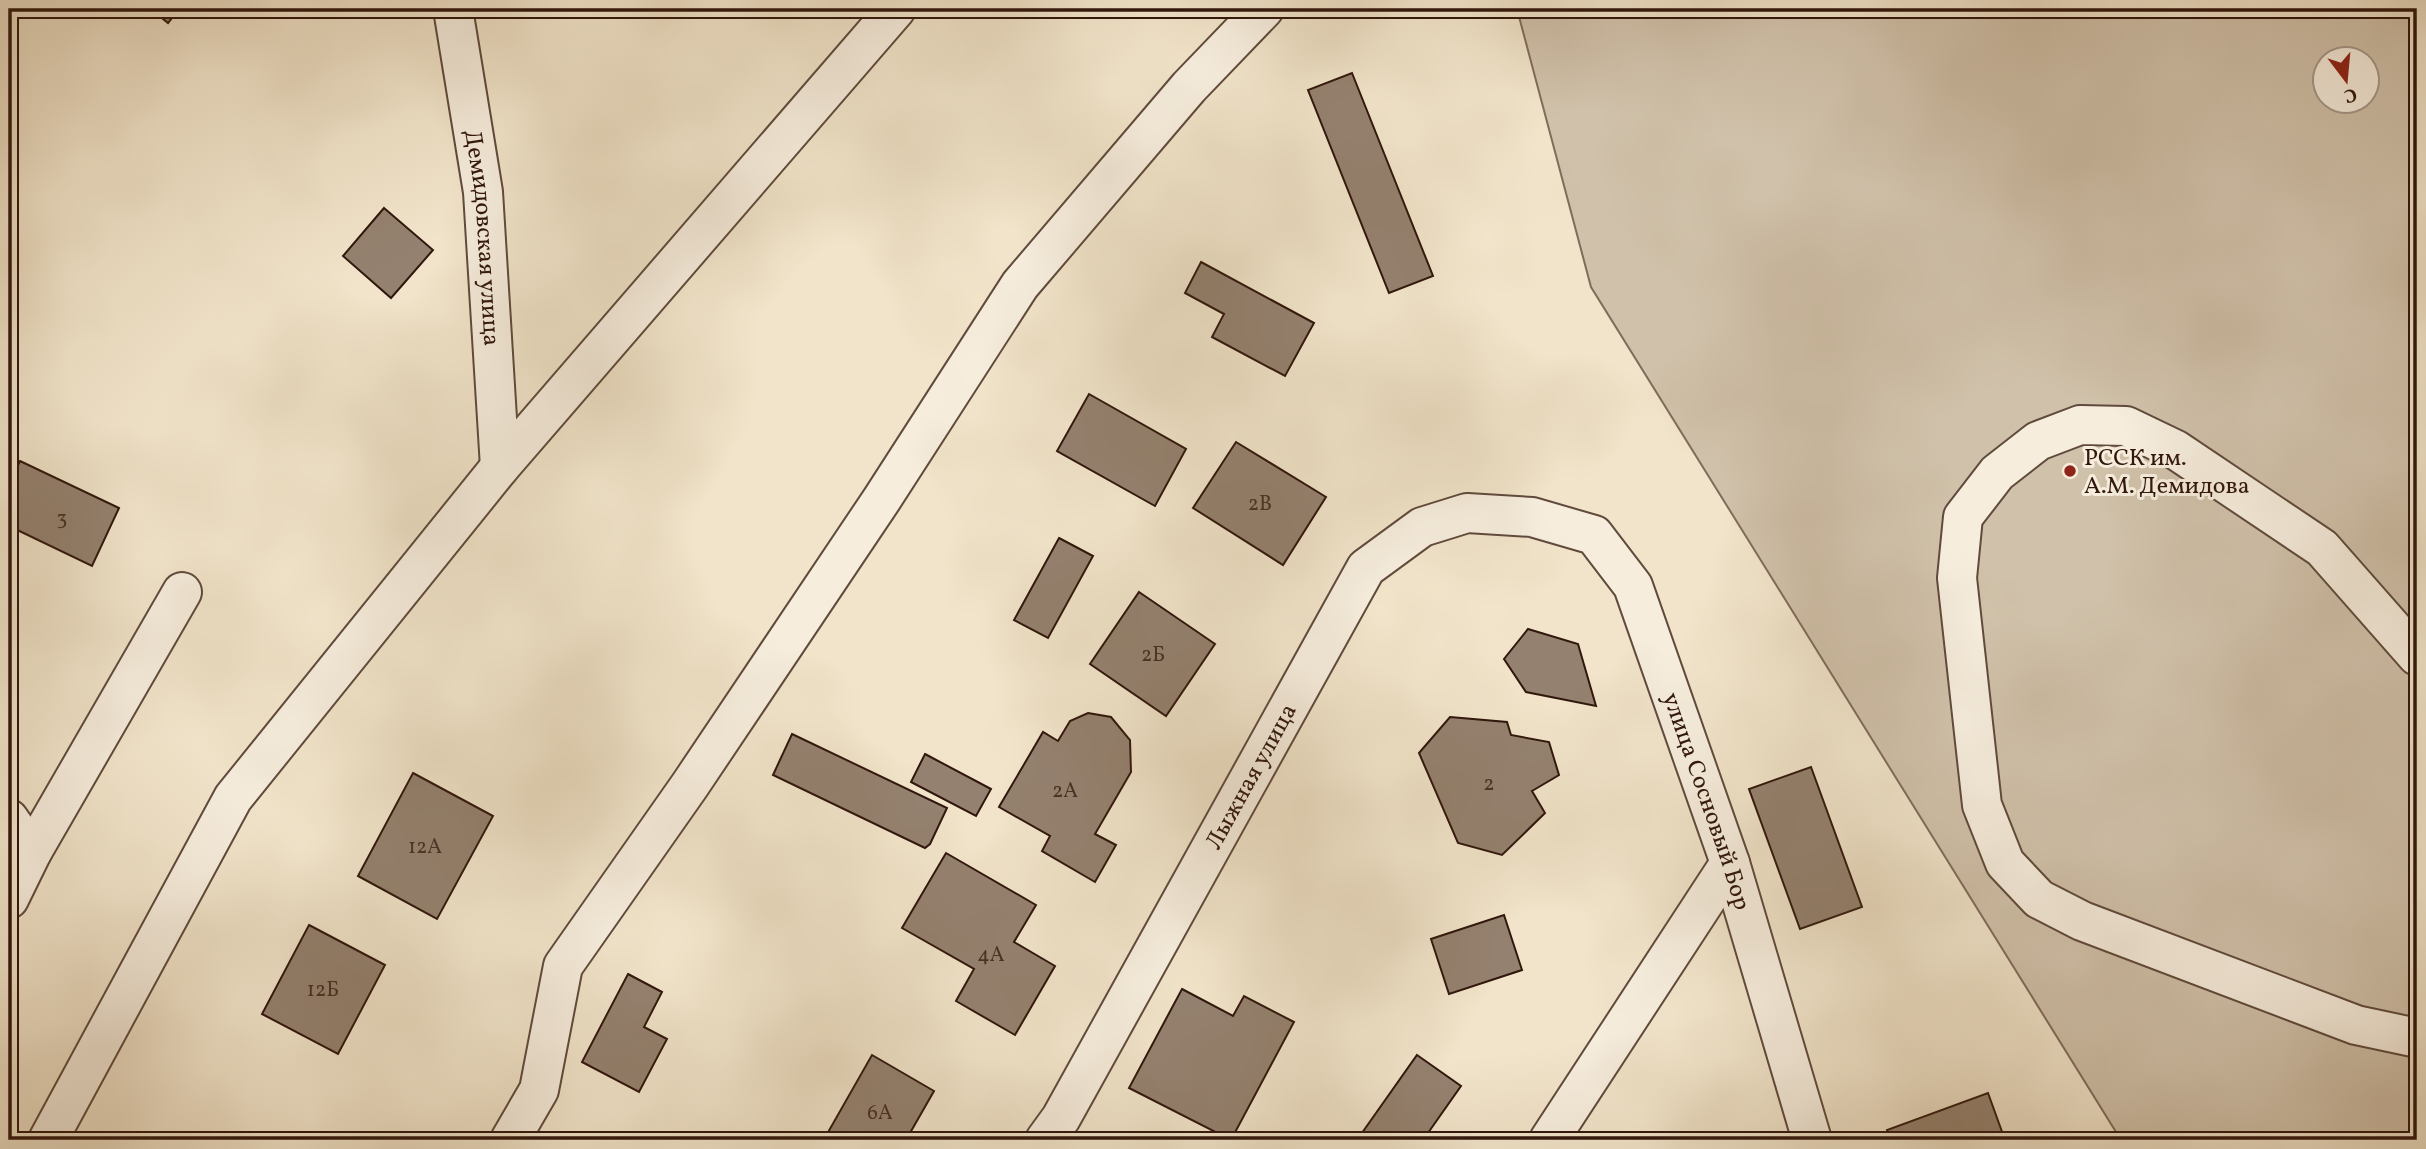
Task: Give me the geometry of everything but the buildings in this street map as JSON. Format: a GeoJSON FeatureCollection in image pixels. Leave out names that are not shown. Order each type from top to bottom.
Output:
{"type":"FeatureCollection","features":[{"type":"Feature","properties":{"kind":"street","name":"Демидовская улица"},"geometry":{"type":"LineString","coordinates":[[453,9],[482,192],[499,467]]}},
{"type":"Feature","properties":{"kind":"street"},"geometry":{"type":"LineString","coordinates":[[48,1140],[233,798],[499,467],[896,9]]}},
{"type":"Feature","properties":{"kind":"street"},"geometry":{"type":"LineString","coordinates":[[510,1140],[539,1090],[563,966],[690,785],[882,499],[1020,285],[1189,87],[1264,9]]}},
{"type":"Feature","properties":{"kind":"street"},"geometry":{"type":"LineString","coordinates":[[2417,656],[2322,548],[2176,450],[2126,426],[2080,425],[2038,441],[1997,473],[1963,517],[1956,578],[1982,805],[2005,863],[2039,899],[2082,921],[2356,1025],[2417,1038]]}},
{"type":"Feature","properties":{"kind":"street","name":"Лыжная улица"},"geometry":{"type":"LineString","coordinates":[[1045,1140],[1060,1118],[1366,568],[1422,527],[1466,513],[1532,517]]}},
{"type":"Feature","properties":{"kind":"street","name":"улица Сосновый Бор"},"geometry":{"type":"LineString","coordinates":[[1532,517],[1594,535],[1633,586],[1730,863],[1812,1140]]}},
{"type":"Feature","properties":{"kind":"street"},"geometry":{"type":"LineString","coordinates":[[9,899],[32,852],[181,592]]}},
{"type":"Feature","properties":{"kind":"street"},"geometry":{"type":"LineString","coordinates":[[9,819],[32,852]]}},
{"type":"Feature","properties":{"kind":"street"},"geometry":{"type":"LineString","coordinates":[[1549,1140],[1730,863]]}},
{"type":"Feature","properties":{"kind":"shaded area","name":"РССК им. А.М. Демидова"},"geometry":{"type":"Polygon","coordinates":[[[1517,9],[2417,9],[2417,1140],[2121,1140],[1591,287],[1517,9]]]}},
{"type":"Feature","properties":{"kind":"place","name":"РССК им. А.М. Демидова"},"geometry":{"type":"Point","coordinates":[2070,471]}}]}
